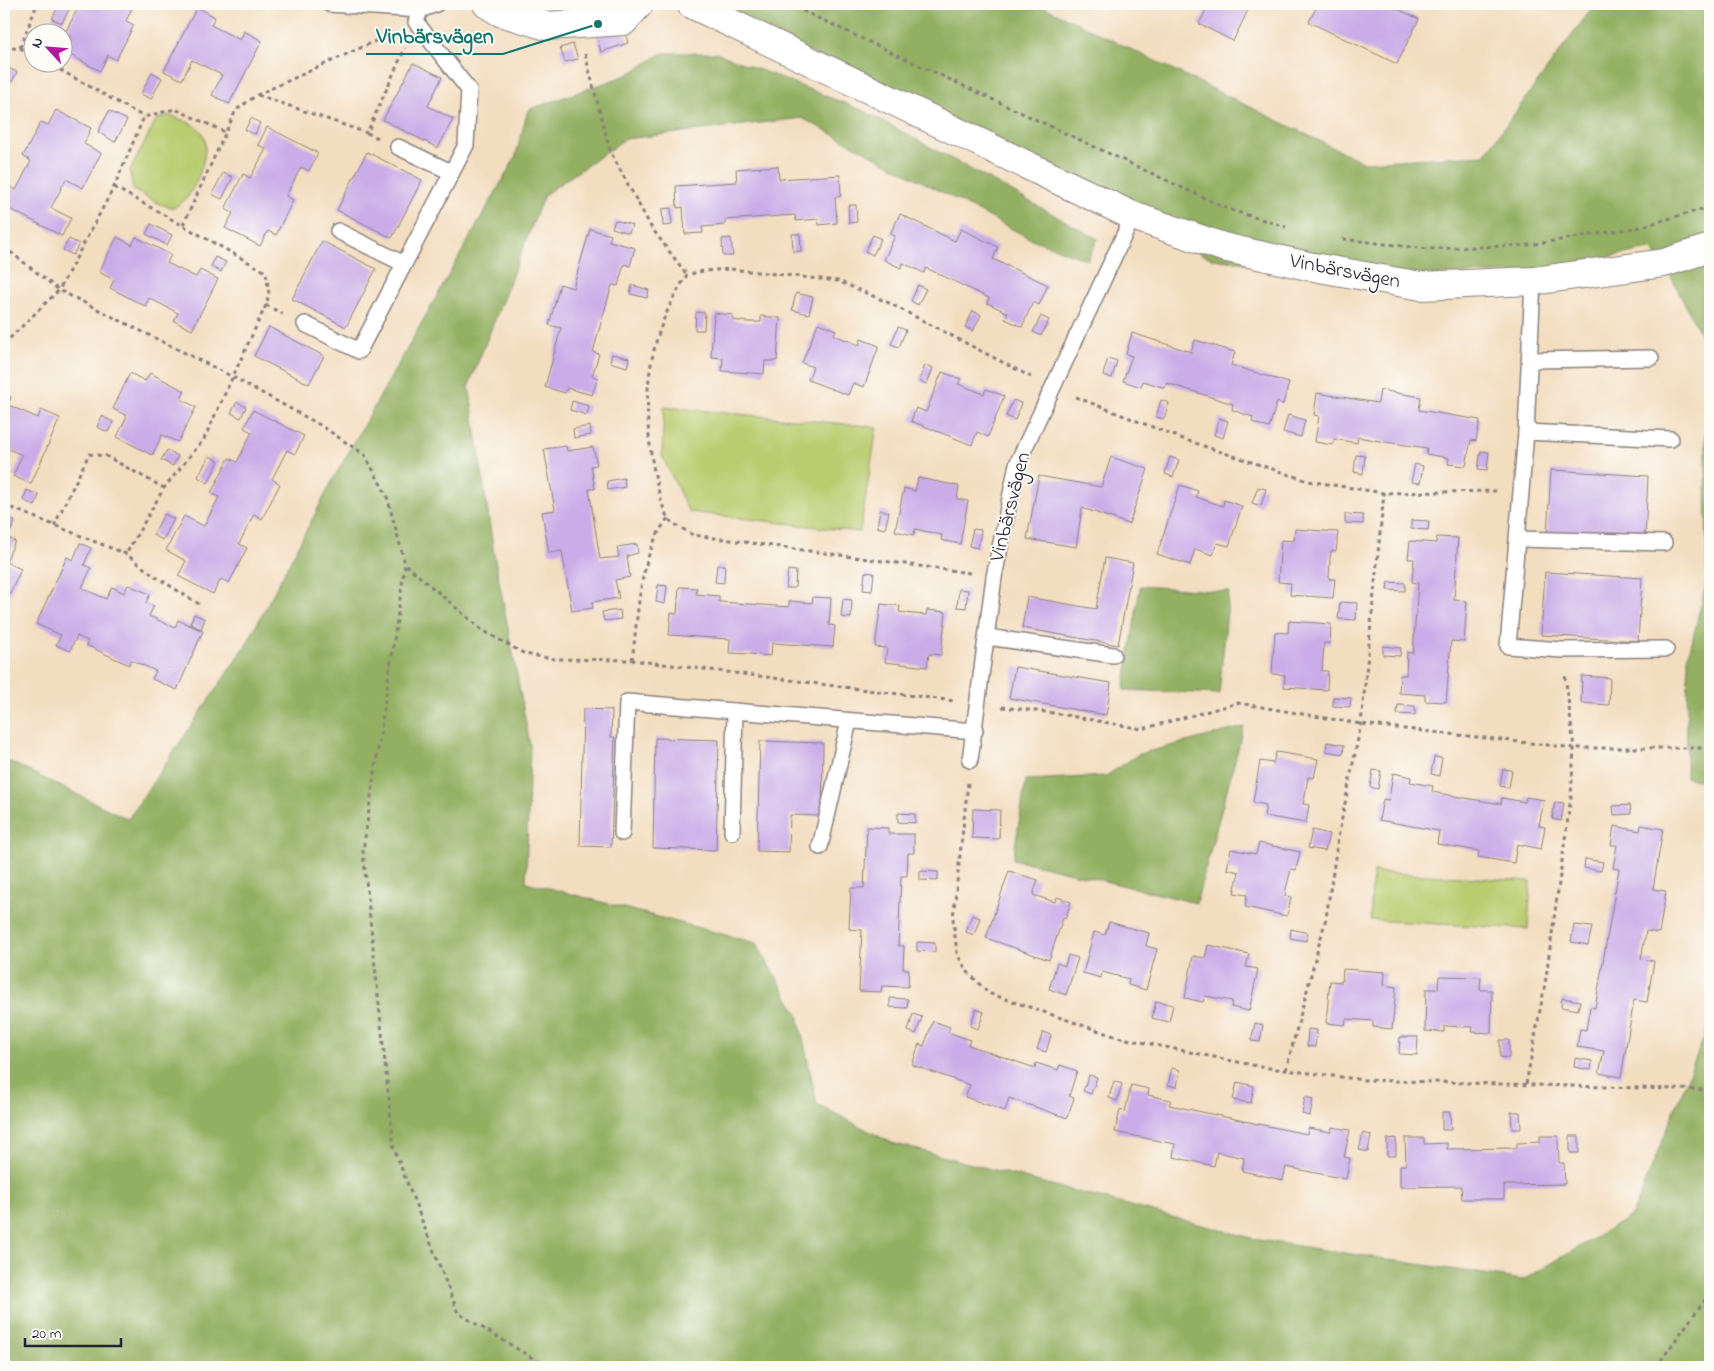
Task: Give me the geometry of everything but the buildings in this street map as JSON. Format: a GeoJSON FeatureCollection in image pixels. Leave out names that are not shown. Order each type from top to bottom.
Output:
{"type":"FeatureCollection","features":[{"type":"Feature","properties":{"kind":"street"},"geometry":{"type":"LineString","coordinates":[[486,4],[500,12],[547,26],[624,21],[639,4]]}},
{"type":"Feature","properties":{"kind":"street","name":"Vinbärsvägen"},"geometry":{"type":"LineString","coordinates":[[704,7],[1133,216],[1223,247],[1308,266],[1421,286],[1533,281],[1664,263],[1710,248]]}},
{"type":"Feature","properties":{"kind":"lane"},"geometry":{"type":"LineString","coordinates":[[329,4],[418,16],[436,4]]}},
{"type":"Feature","properties":{"kind":"lane"},"geometry":{"type":"LineString","coordinates":[[305,324],[359,351],[466,145],[469,90],[418,16]]}},
{"type":"Feature","properties":{"kind":"lane"},"geometry":{"type":"LineString","coordinates":[[398,147],[451,172]]}},
{"type":"Feature","properties":{"kind":"lane","name":"Vinbärsvägen"},"geometry":{"type":"LineString","coordinates":[[970,760],[994,577],[1017,464],[1133,216]]}},
{"type":"Feature","properties":{"kind":"lane"},"geometry":{"type":"LineString","coordinates":[[338,231],[404,264]]}},
{"type":"Feature","properties":{"kind":"lane"},"geometry":{"type":"LineString","coordinates":[[1533,281],[1526,432],[1508,646],[1562,650],[1666,649]]}},
{"type":"Feature","properties":{"kind":"lane"},"geometry":{"type":"LineString","coordinates":[[1530,360],[1651,358]]}},
{"type":"Feature","properties":{"kind":"lane"},"geometry":{"type":"LineString","coordinates":[[1526,432],[1671,439]]}},
{"type":"Feature","properties":{"kind":"lane"},"geometry":{"type":"LineString","coordinates":[[1517,539],[1664,543]]}},
{"type":"Feature","properties":{"kind":"lane"},"geometry":{"type":"LineString","coordinates":[[987,637],[1114,654]]}},
{"type":"Feature","properties":{"kind":"lane"},"geometry":{"type":"LineString","coordinates":[[622,833],[627,702],[975,731]]}},
{"type":"Feature","properties":{"kind":"lane"},"geometry":{"type":"LineString","coordinates":[[732,832],[735,711]]}},
{"type":"Feature","properties":{"kind":"lane"},"geometry":{"type":"LineString","coordinates":[[820,847],[849,721]]}},
{"type":"Feature","properties":{"kind":"path"},"geometry":{"type":"LineString","coordinates":[[4,48],[20,48],[37,4]]}},
{"type":"Feature","properties":{"kind":"path"},"geometry":{"type":"LineString","coordinates":[[788,4],[1228,209],[1291,229]]}},
{"type":"Feature","properties":{"kind":"path"},"geometry":{"type":"LineString","coordinates":[[257,95],[297,111],[367,133],[418,16]]}},
{"type":"Feature","properties":{"kind":"path"},"geometry":{"type":"LineString","coordinates":[[183,225],[236,110],[257,95],[418,16]]}},
{"type":"Feature","properties":{"kind":"path"},"geometry":{"type":"LineString","coordinates":[[577,25],[610,151],[651,227],[687,276]]}},
{"type":"Feature","properties":{"kind":"path"},"geometry":{"type":"LineString","coordinates":[[64,72],[144,117],[175,109],[225,132]]}},
{"type":"Feature","properties":{"kind":"path"},"geometry":{"type":"LineString","coordinates":[[4,344],[59,290],[114,187],[144,117]]}},
{"type":"Feature","properties":{"kind":"path"},"geometry":{"type":"LineString","coordinates":[[114,187],[266,272],[269,294],[266,306],[204,439],[164,488],[126,554]]}},
{"type":"Feature","properties":{"kind":"path"},"geometry":{"type":"LineString","coordinates":[[1339,238],[1428,249],[1529,245],[1640,227],[1710,207]]}},
{"type":"Feature","properties":{"kind":"path"},"geometry":{"type":"LineString","coordinates":[[4,247],[59,290],[233,377],[320,425],[365,455],[387,496],[405,564],[363,851],[394,1149],[458,1313],[547,1367]]}},
{"type":"Feature","properties":{"kind":"path"},"geometry":{"type":"LineString","coordinates":[[994,577],[693,535],[668,518],[656,481],[648,436],[647,384],[658,328],[671,300],[687,276],[703,271],[730,269],[838,281],[887,302],[1052,388],[1183,439],[1308,481],[1384,493],[1522,490]]}},
{"type":"Feature","properties":{"kind":"path"},"geometry":{"type":"LineString","coordinates":[[54,526],[89,454],[106,456],[164,488]]}},
{"type":"Feature","properties":{"kind":"path"},"geometry":{"type":"LineString","coordinates":[[1286,1070],[1326,918],[1338,838],[1361,724],[1384,493]]}},
{"type":"Feature","properties":{"kind":"path"},"geometry":{"type":"LineString","coordinates":[[4,505],[126,554],[153,576],[199,604]]}},
{"type":"Feature","properties":{"kind":"path"},"geometry":{"type":"LineString","coordinates":[[632,660],[645,566],[657,532],[668,518]]}},
{"type":"Feature","properties":{"kind":"path"},"geometry":{"type":"LineString","coordinates":[[405,564],[482,630],[525,654],[554,660],[632,660],[978,705],[1054,713],[1142,729],[1238,703],[1361,724],[1574,748],[1710,748]]}},
{"type":"Feature","properties":{"kind":"path"},"geometry":{"type":"LineString","coordinates":[[1526,1084],[1547,975],[1571,796],[1574,748],[1562,650]]}},
{"type":"Feature","properties":{"kind":"path"},"geometry":{"type":"LineString","coordinates":[[970,760],[953,918],[957,954],[967,971],[988,992],[1033,1009],[1117,1036],[1262,1067],[1364,1080],[1710,1090]]}},
{"type":"Feature","properties":{"kind":"path"},"geometry":{"type":"LineString","coordinates":[[1656,1367],[1710,1293]]}},
{"type":"Feature","properties":{"kind":"green space"},"geometry":{"type":"Polygon","coordinates":[[[740,4],[1038,4],[1363,162],[1484,155],[1595,4],[1710,4],[1710,784],[1686,777],[1688,658],[1707,580],[1705,343],[1664,263],[1650,249],[1530,272],[1357,277],[1213,259],[1120,218],[736,12],[740,4]]]}},
{"type":"Feature","properties":{"kind":"green space"},"geometry":{"type":"Polygon","coordinates":[[[663,53],[717,53],[864,111],[1098,239],[1087,260],[1029,238],[802,118],[625,139],[544,195],[469,385],[494,554],[530,745],[526,882],[756,943],[798,1015],[817,1104],[892,1143],[1259,1240],[1523,1280],[1632,1216],[1710,1022],[1710,1367],[15,1367],[4,1360],[4,759],[128,819],[246,645],[335,476],[515,158],[528,110],[627,75],[663,53]]]}},
{"type":"Feature","properties":{"kind":"green space"},"geometry":{"type":"Polygon","coordinates":[[[168,115],[197,127],[204,136],[205,144],[205,154],[195,185],[186,199],[174,208],[160,204],[133,190],[130,171],[156,120],[168,115]]]}},
{"type":"Feature","properties":{"kind":"green space"},"geometry":{"type":"Polygon","coordinates":[[[664,407],[877,427],[860,532],[689,512],[662,456],[664,407]]]}},
{"type":"Feature","properties":{"kind":"green space"},"geometry":{"type":"Polygon","coordinates":[[[1140,586],[1229,592],[1219,694],[1124,690],[1140,586]]]}},
{"type":"Feature","properties":{"kind":"green space"},"geometry":{"type":"Polygon","coordinates":[[[1244,727],[1196,903],[1013,859],[1026,780],[1106,776],[1139,754],[1244,727]]]}},
{"type":"Feature","properties":{"kind":"green space"},"geometry":{"type":"Polygon","coordinates":[[[1373,872],[1531,881],[1528,929],[1370,920],[1373,872]]]}},
{"type":"Feature","properties":{"kind":"place","name":"Vinbärsvägen"},"geometry":{"type":"Point","coordinates":[598,24]}}]}
